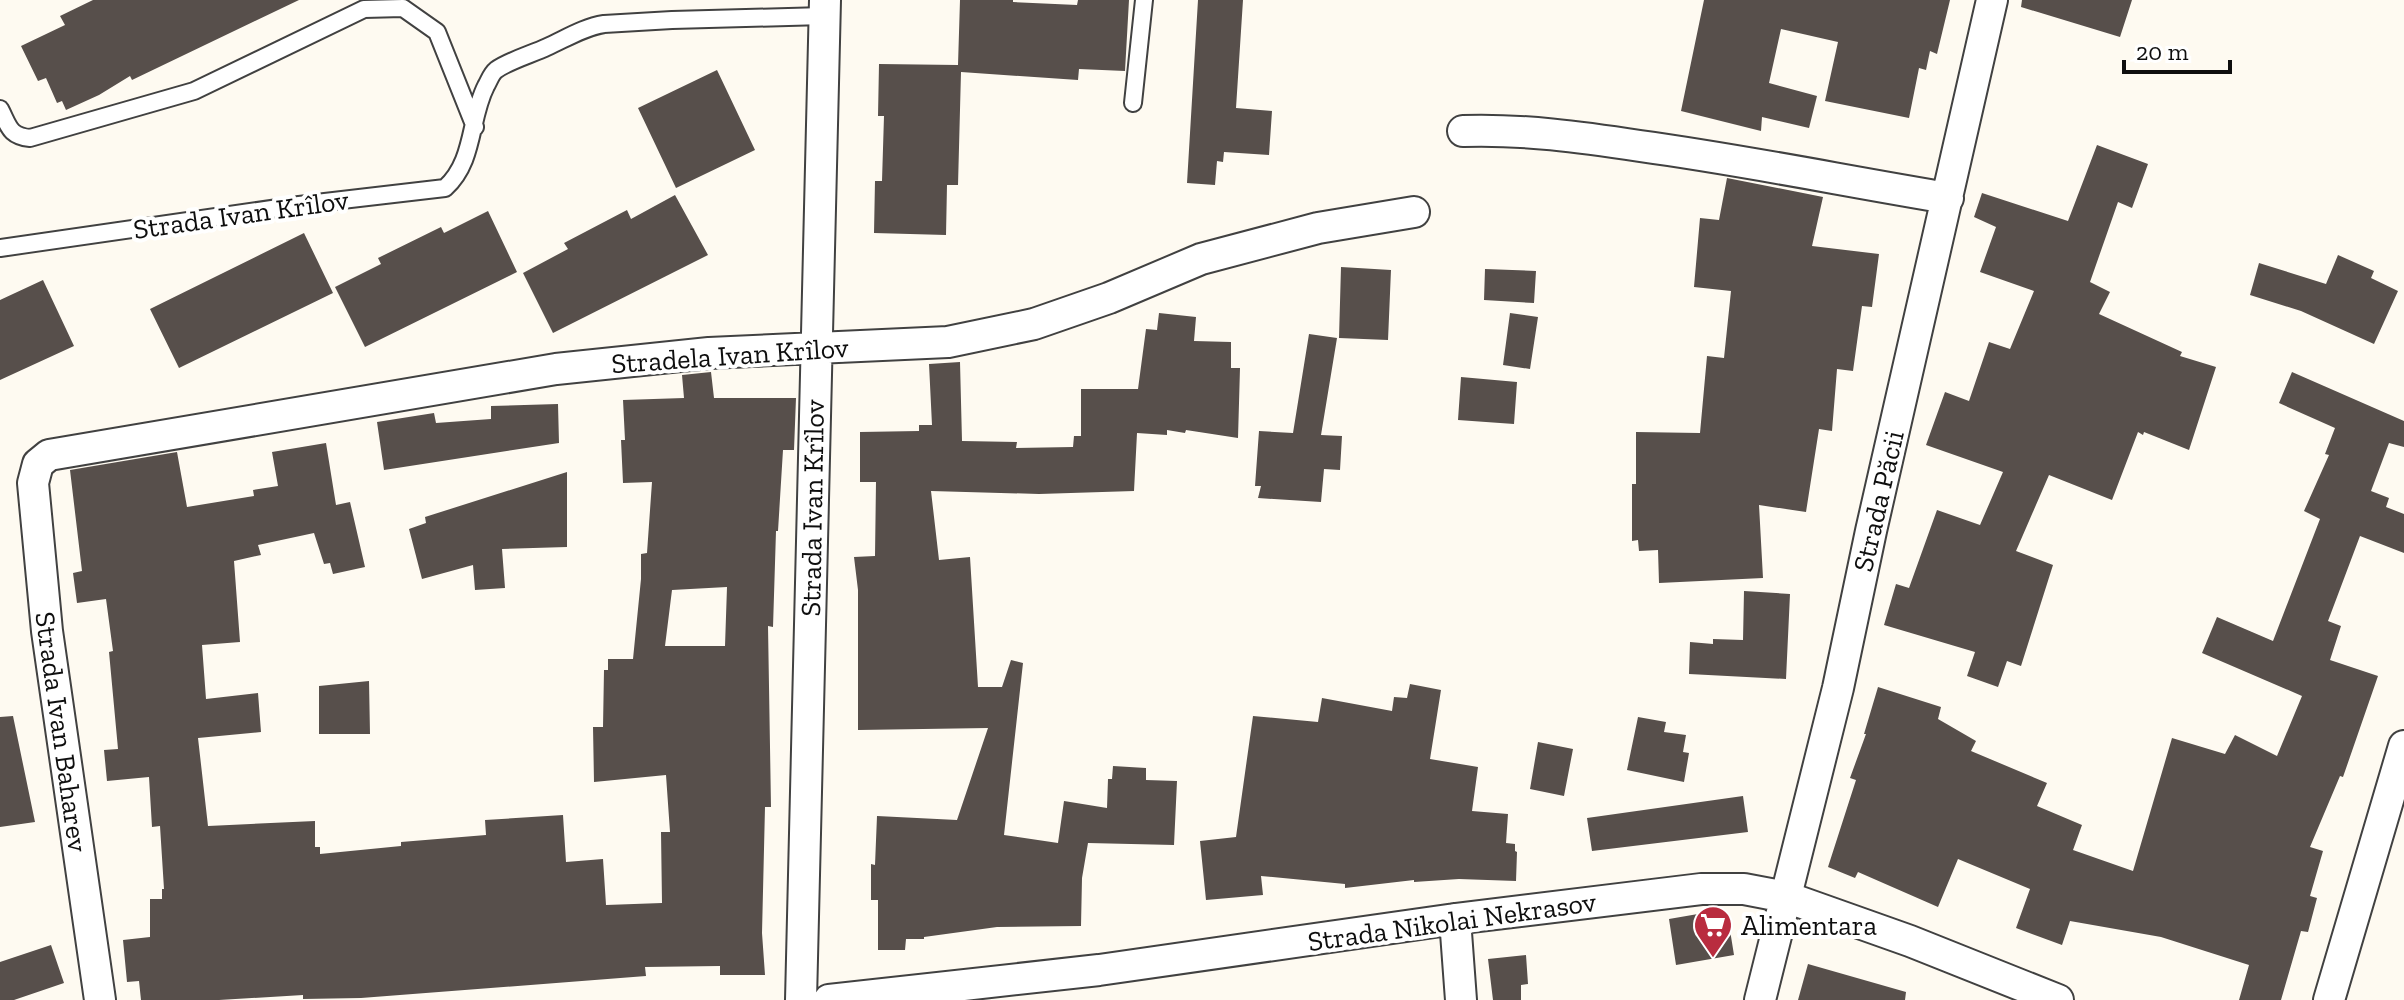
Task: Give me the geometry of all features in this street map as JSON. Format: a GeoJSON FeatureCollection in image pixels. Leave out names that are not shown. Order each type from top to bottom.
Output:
{"type":"FeatureCollection","features":[{"type":"Feature","properties":{"kind":"street","name":"Strada Păcii"},"geometry":{"type":"LineString","coordinates":[[1760,1000],[1838,688],[1992,0]]}},
{"type":"Feature","properties":{"kind":"street","name":"Strada Ivan Krîlov"},"geometry":{"type":"LineString","coordinates":[[801,1000],[825,8]]}},
{"type":"Feature","properties":{"kind":"street"},"geometry":{"type":"LineString","coordinates":[[1463,131],[1499,130],[1626,144],[1726,158],[1948,198]]}},
{"type":"Feature","properties":{"kind":"street","name":"Stradela Ivan Krîlov"},"geometry":{"type":"LineString","coordinates":[[38,464],[49,455],[73,449],[556,369],[709,353],[948,342],[1034,324],[1109,298],[1201,259],[1318,228],[1414,212]]}},
{"type":"Feature","properties":{"kind":"street","name":"Strada Ivan Baharev"},"geometry":{"type":"LineString","coordinates":[[38,464],[33,483],[47,631],[100,1000]]}},
{"type":"Feature","properties":{"kind":"street"},"geometry":{"type":"LineString","coordinates":[[2329,1000],[2404,746]]}},
{"type":"Feature","properties":{"kind":"street","name":"Strada Nikolai Nekrasov"},"geometry":{"type":"LineString","coordinates":[[829,1000],[1099,970],[1455,919],[1701,889],[1744,889],[1786,897],[1910,941],[2058,1000]]}},
{"type":"Feature","properties":{"kind":"street"},"geometry":{"type":"LineString","coordinates":[[1455,919],[1461,1000]]}},
{"type":"Feature","properties":{"kind":"lane"},"geometry":{"type":"LineString","coordinates":[[1133,103],[1144,0]]}},
{"type":"Feature","properties":{"kind":"lane"},"geometry":{"type":"LineString","coordinates":[[0,109],[12,133],[30,138],[194,91],[364,9],[403,8],[437,32],[475,127]]}},
{"type":"Feature","properties":{"kind":"lane","name":"Strada Ivan Krîlov"},"geometry":{"type":"LineString","coordinates":[[0,248],[299,205],[445,188],[456,178],[460,169],[475,127],[481,96],[494,71],[595,25],[825,8]]}},
{"type":"Feature","properties":{"kind":"building"},"geometry":{"type":"Polygon","coordinates":[[[93,0],[299,0],[132,80],[130,76],[66,110],[62,101],[57,103],[46,78],[38,81],[21,46],[65,25],[60,16],[93,0]]]}},
{"type":"Feature","properties":{"kind":"building"},"geometry":{"type":"Polygon","coordinates":[[[960,0],[1077,5],[1078,0],[1129,0],[1125,71],[1079,69],[1078,80],[961,72],[958,185],[947,185],[946,235],[874,233],[875,181],[882,181],[884,116],[878,116],[879,64],[958,65],[960,0]]]}},
{"type":"Feature","properties":{"kind":"building"},"geometry":{"type":"Polygon","coordinates":[[[1198,0],[1243,0],[1236,108],[1272,111],[1269,155],[1224,152],[1223,162],[1217,161],[1215,185],[1187,183],[1198,0]]]}},
{"type":"Feature","properties":{"kind":"building"},"geometry":{"type":"Polygon","coordinates":[[[1704,0],[1950,0],[1937,54],[1930,51],[1926,70],[1919,68],[1909,118],[1825,101],[1838,42],[1781,29],[1769,83],[1817,96],[1809,128],[1762,117],[1761,131],[1681,111],[1704,0]]]}},
{"type":"Feature","properties":{"kind":"building"},"geometry":{"type":"Polygon","coordinates":[[[2022,0],[2132,0],[2120,37],[2021,7],[2022,0]]]}},
{"type":"Feature","properties":{"kind":"building"},"geometry":{"type":"Polygon","coordinates":[[[717,70],[755,150],[676,188],[638,108],[717,70]]]}},
{"type":"Feature","properties":{"kind":"building"},"geometry":{"type":"Polygon","coordinates":[[[2097,145],[2148,164],[2132,208],[2118,202],[2090,282],[2110,292],[2099,314],[2182,352],[2180,356],[2216,367],[2189,450],[2138,432],[2112,500],[2049,475],[2016,551],[2053,565],[2021,666],[2007,661],[1998,687],[1967,676],[1975,652],[1884,625],[1896,584],[1909,588],[1937,510],[1980,525],[2003,472],[1926,445],[1945,392],[1969,401],[1989,342],[2010,349],[2034,291],[1980,272],[1996,227],[1974,217],[1982,193],[2068,221],[2097,145]]]}},
{"type":"Feature","properties":{"kind":"building"},"geometry":{"type":"Polygon","coordinates":[[[1727,178],[1823,197],[1812,246],[1879,254],[1872,307],[1862,306],[1853,371],[1837,369],[1832,431],[1819,429],[1806,512],[1759,505],[1763,578],[1659,583],[1658,550],[1639,551],[1638,540],[1632,541],[1636,432],[1700,433],[1707,356],[1724,358],[1731,291],[1694,287],[1700,218],[1719,220],[1727,178]]]}},
{"type":"Feature","properties":{"kind":"building"},"geometry":{"type":"Polygon","coordinates":[[[675,195],[708,255],[553,333],[523,273],[568,249],[564,243],[627,210],[631,219],[675,195]]]}},
{"type":"Feature","properties":{"kind":"building"},"geometry":{"type":"Polygon","coordinates":[[[488,211],[517,272],[365,347],[335,287],[381,264],[378,258],[441,227],[444,233],[488,211]]]}},
{"type":"Feature","properties":{"kind":"building"},"geometry":{"type":"Polygon","coordinates":[[[304,233],[333,293],[179,368],[150,309],[304,233]]]}},
{"type":"Feature","properties":{"kind":"building"},"geometry":{"type":"Polygon","coordinates":[[[2338,255],[2374,271],[2371,278],[2398,291],[2374,344],[2301,311],[2250,295],[2259,263],[2326,284],[2338,255]]]}},
{"type":"Feature","properties":{"kind":"building"},"geometry":{"type":"Polygon","coordinates":[[[1341,267],[1391,270],[1388,340],[1339,338],[1341,267]]]}},
{"type":"Feature","properties":{"kind":"building"},"geometry":{"type":"Polygon","coordinates":[[[1485,269],[1536,271],[1534,303],[1484,300],[1485,269]]]}},
{"type":"Feature","properties":{"kind":"building"},"geometry":{"type":"Polygon","coordinates":[[[43,280],[74,346],[0,380],[0,300],[43,280]]]}},
{"type":"Feature","properties":{"kind":"building"},"geometry":{"type":"Polygon","coordinates":[[[1159,313],[1196,317],[1194,341],[1231,342],[1231,368],[1240,368],[1238,438],[1186,430],[1185,433],[1167,430],[1167,435],[1137,433],[1134,491],[1039,494],[931,491],[939,560],[970,557],[978,687],[1002,687],[1011,660],[1023,663],[1004,835],[1058,843],[1064,801],[1107,808],[1108,779],[1112,779],[1113,766],[1146,768],[1146,780],[1177,781],[1174,845],[1088,843],[1082,878],[1081,926],[997,927],[906,939],[905,950],[878,950],[878,900],[871,900],[871,864],[875,865],[877,816],[957,820],[988,728],[858,730],[858,590],[854,557],[875,556],[876,482],[860,482],[860,432],[919,431],[919,425],[932,425],[929,364],[960,362],[962,441],[1017,442],[1016,448],[1073,447],[1074,436],[1081,436],[1081,389],[1138,389],[1146,329],[1157,330],[1159,313]]]}},
{"type":"Feature","properties":{"kind":"building"},"geometry":{"type":"Polygon","coordinates":[[[1510,313],[1538,317],[1530,369],[1503,365],[1510,313]]]}},
{"type":"Feature","properties":{"kind":"building"},"geometry":{"type":"Polygon","coordinates":[[[1309,334],[1337,338],[1321,435],[1342,436],[1340,470],[1324,469],[1321,502],[1258,498],[1261,486],[1255,486],[1259,431],[1293,433],[1309,334]]]}},
{"type":"Feature","properties":{"kind":"building"},"geometry":{"type":"Polygon","coordinates":[[[711,372],[714,398],[796,398],[794,450],[783,450],[776,531],[773,627],[768,626],[771,807],[765,807],[762,933],[765,975],[720,975],[720,966],[645,967],[646,976],[361,998],[303,999],[303,995],[219,1000],[141,1000],[139,981],[127,982],[123,940],[150,937],[150,899],[162,899],[164,889],[160,826],[152,827],[149,777],[107,781],[104,750],[118,749],[109,652],[113,651],[106,599],[77,603],[73,573],[82,571],[70,470],[177,452],[187,507],[254,496],[253,490],[278,486],[272,452],[326,443],[336,505],[350,502],[365,567],[333,574],[330,563],[324,564],[314,533],[258,545],[261,555],[234,561],[240,642],[202,645],[206,699],[258,693],[261,732],[198,738],[208,826],[315,821],[315,847],[320,847],[320,854],[401,846],[401,842],[486,835],[485,820],[563,815],[566,862],[603,859],[606,905],[662,903],[661,832],[670,832],[666,775],[594,782],[593,727],[603,727],[604,670],[608,670],[608,659],[633,659],[641,554],[647,553],[652,482],[623,483],[623,400],[684,398],[682,375],[711,372]],[[727,587],[672,590],[665,646],[725,646],[727,587]]]}},
{"type":"Feature","properties":{"kind":"building"},"geometry":{"type":"Polygon","coordinates":[[[2292,372],[2404,421],[2404,447],[2389,443],[2371,491],[2389,498],[2386,507],[2404,514],[2404,553],[2360,536],[2328,621],[2341,626],[2330,660],[2378,676],[2343,777],[2340,776],[2310,847],[2323,851],[2310,896],[2317,898],[2308,932],[2301,931],[2281,1000],[2239,1000],[2249,965],[2161,937],[2070,921],[2062,945],[2016,928],[2030,889],[1958,859],[1938,907],[1858,872],[1855,878],[1828,867],[1856,780],[1850,778],[1878,687],[1941,707],[1938,719],[1976,741],[1971,751],[2047,783],[2037,806],[2082,825],[2073,850],[2133,871],[2172,738],[2225,754],[2235,735],[2277,756],[2302,696],[2202,653],[2217,617],[2273,641],[2320,519],[2304,511],[2329,455],[2325,454],[2335,428],[2279,403],[2292,372]]]}},
{"type":"Feature","properties":{"kind":"building"},"geometry":{"type":"Polygon","coordinates":[[[1461,377],[1517,382],[1514,424],[1458,420],[1461,377]]]}},
{"type":"Feature","properties":{"kind":"building"},"geometry":{"type":"Polygon","coordinates":[[[558,404],[559,443],[384,470],[377,422],[434,413],[436,423],[491,419],[491,406],[558,404]]]}},
{"type":"Feature","properties":{"kind":"building"},"geometry":{"type":"Polygon","coordinates":[[[567,472],[567,547],[502,549],[505,588],[475,590],[473,565],[422,579],[409,529],[426,523],[425,517],[567,472]]]}},
{"type":"Feature","properties":{"kind":"building"},"geometry":{"type":"Polygon","coordinates":[[[1744,591],[1790,594],[1786,679],[1689,674],[1690,642],[1713,644],[1713,639],[1743,640],[1744,591]]]}},
{"type":"Feature","properties":{"kind":"building"},"geometry":{"type":"Polygon","coordinates":[[[369,681],[370,734],[319,734],[319,686],[369,681]]]}},
{"type":"Feature","properties":{"kind":"building"},"geometry":{"type":"Polygon","coordinates":[[[1410,684],[1441,690],[1430,759],[1478,767],[1472,811],[1508,814],[1506,843],[1515,844],[1516,881],[1414,880],[1345,888],[1345,884],[1261,876],[1263,895],[1206,900],[1200,841],[1236,837],[1253,716],[1318,722],[1322,698],[1392,711],[1394,697],[1407,698],[1410,684]]]}},
{"type":"Feature","properties":{"kind":"building"},"geometry":{"type":"Polygon","coordinates":[[[13,716],[35,822],[0,827],[0,717],[13,716]]]}},
{"type":"Feature","properties":{"kind":"building"},"geometry":{"type":"Polygon","coordinates":[[[1638,717],[1666,722],[1664,732],[1686,735],[1683,752],[1689,753],[1684,782],[1627,770],[1638,717]]]}},
{"type":"Feature","properties":{"kind":"building"},"geometry":{"type":"Polygon","coordinates":[[[1538,742],[1573,749],[1564,796],[1530,789],[1538,742]]]}},
{"type":"Feature","properties":{"kind":"building"},"geometry":{"type":"Polygon","coordinates":[[[1743,796],[1748,832],[1592,851],[1587,818],[1743,796]]]}},
{"type":"Feature","properties":{"kind":"building"},"geometry":{"type":"Polygon","coordinates":[[[1721,910],[1724,925],[1729,924],[1734,955],[1676,965],[1669,919],[1721,910]]]}},
{"type":"Feature","properties":{"kind":"building"},"geometry":{"type":"Polygon","coordinates":[[[51,945],[64,983],[14,1000],[0,1000],[0,962],[51,945]]]}},
{"type":"Feature","properties":{"kind":"building"},"geometry":{"type":"Polygon","coordinates":[[[1526,955],[1528,984],[1521,985],[1521,1000],[1493,1000],[1488,959],[1526,955]]]}},
{"type":"Feature","properties":{"kind":"building"},"geometry":{"type":"Polygon","coordinates":[[[1808,964],[1906,992],[1905,1000],[1798,1000],[1808,964]]]}},
{"type":"Feature","properties":{"kind":"place","name":"Alimentara"},"geometry":{"type":"Point","coordinates":[1713,959]}}]}
